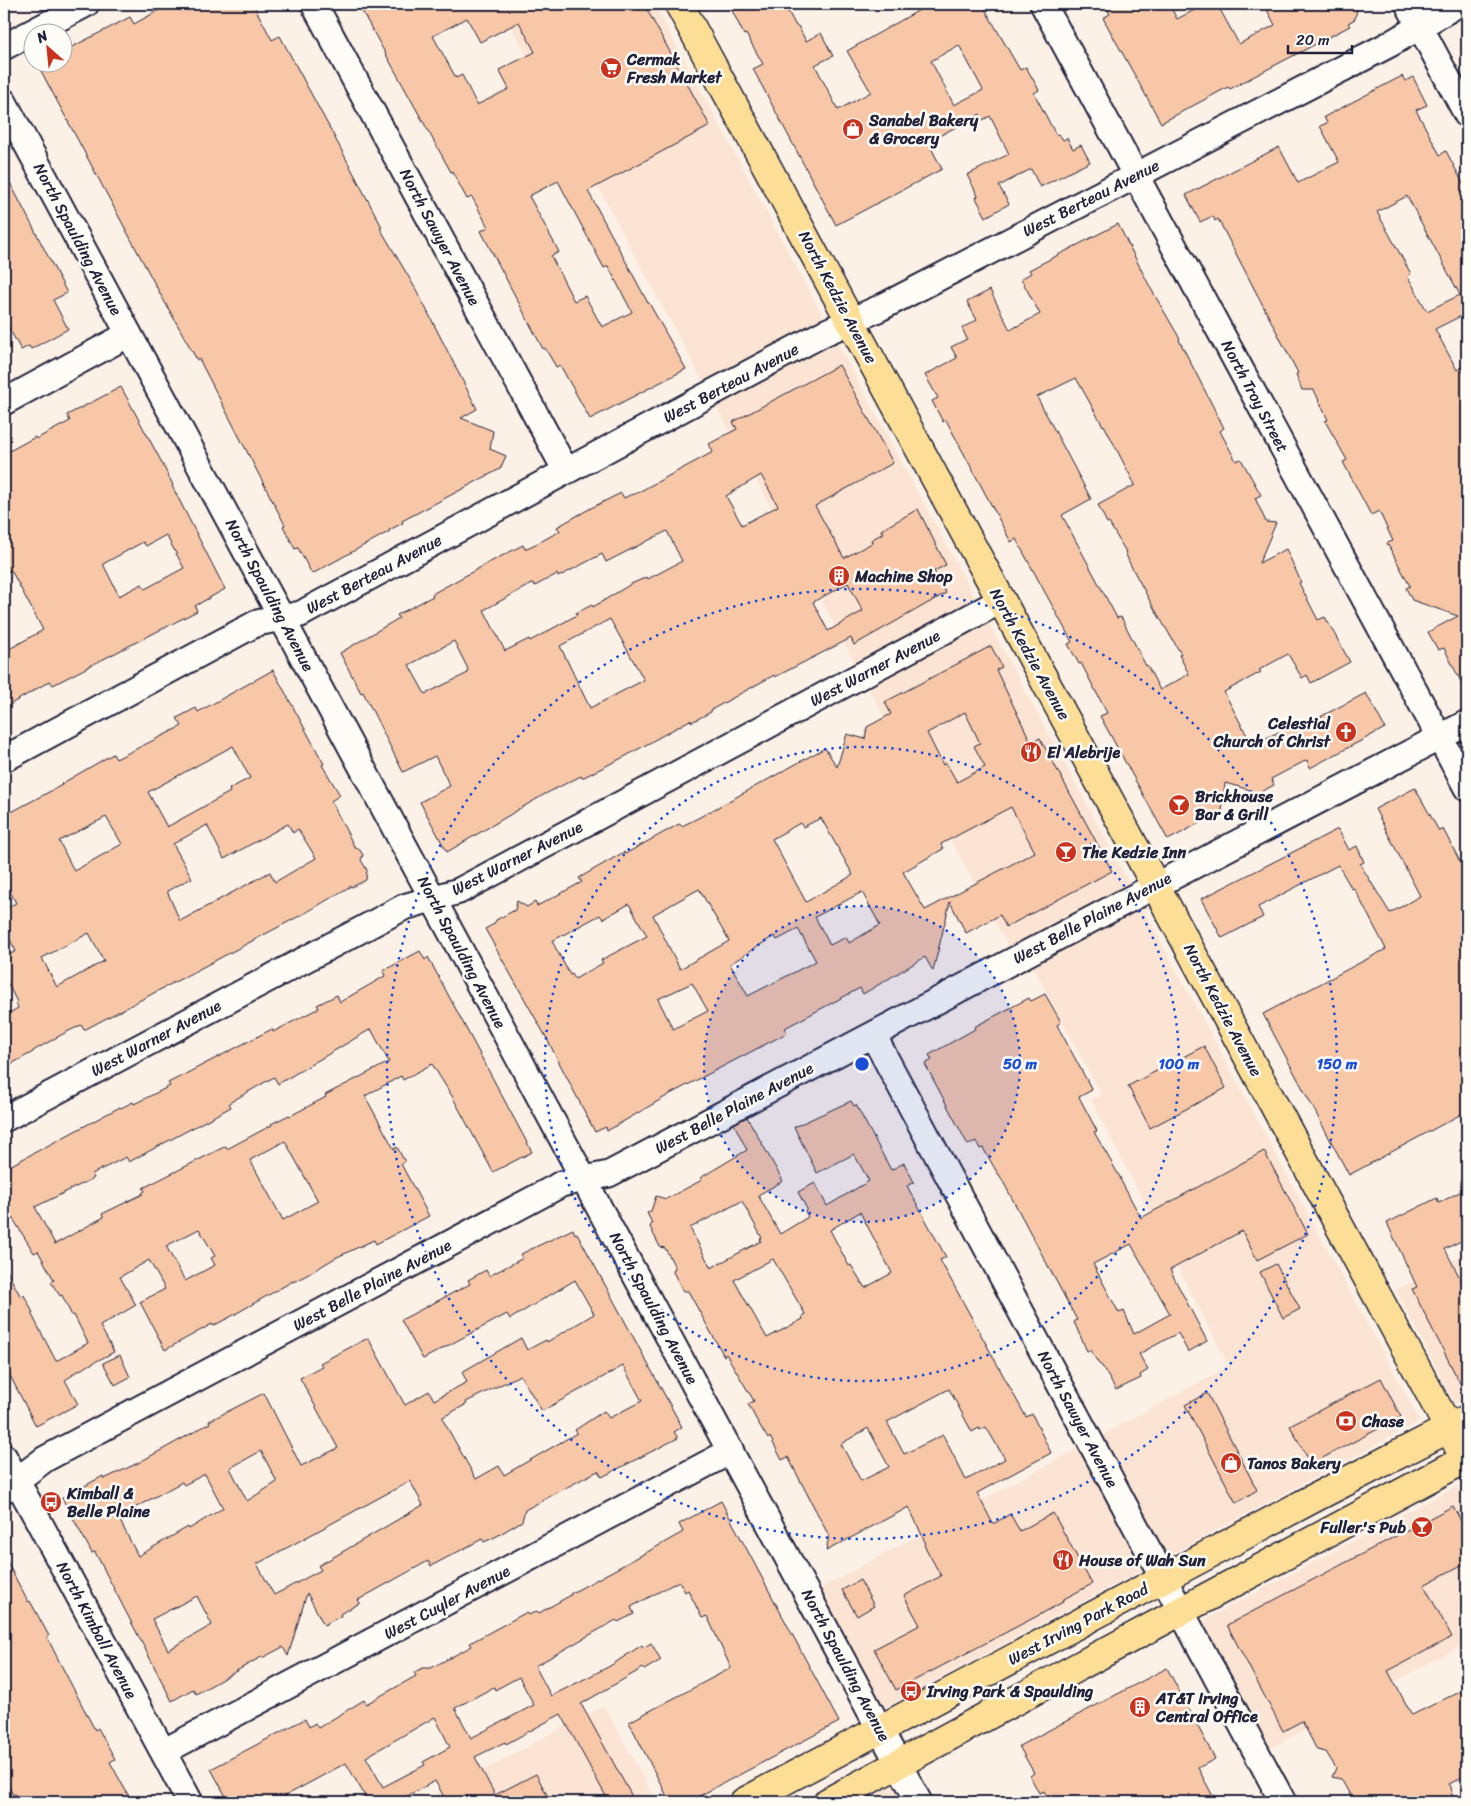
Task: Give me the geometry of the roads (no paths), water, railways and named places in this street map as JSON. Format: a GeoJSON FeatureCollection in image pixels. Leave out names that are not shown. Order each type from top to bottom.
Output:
{"type":"FeatureCollection","features":[{"type":"Feature","properties":{"kind":"main road","name":"North Kedzie Avenue"},"geometry":{"type":"LineString","coordinates":[[679,4],[1155,885],[1458,1424],[1467,1460]]}},
{"type":"Feature","properties":{"kind":"main road","name":"West Irving Park Road"},"geometry":{"type":"LineString","coordinates":[[744,1802],[880,1728],[1458,1424]]}},
{"type":"Feature","properties":{"kind":"main road"},"geometry":{"type":"LineString","coordinates":[[828,1802],[1181,1611],[1467,1460]]}},
{"type":"Feature","properties":{"kind":"street"},"geometry":{"type":"LineString","coordinates":[[4,47],[86,4]]}},
{"type":"Feature","properties":{"kind":"street","name":"North Sawyer Avenue"},"geometry":{"type":"LineString","coordinates":[[314,4],[566,471]]}},
{"type":"Feature","properties":{"kind":"street","name":"North Troy Street"},"geometry":{"type":"LineString","coordinates":[[1043,4],[1467,788]]}},
{"type":"Feature","properties":{"kind":"street"},"geometry":{"type":"LineString","coordinates":[[1408,4],[1467,115]]}},
{"type":"Feature","properties":{"kind":"street","name":"West Berteau Avenue"},"geometry":{"type":"LineString","coordinates":[[4,759],[257,623],[301,614],[716,390],[850,321],[880,308],[1390,44],[1458,4]]}},
{"type":"Feature","properties":{"kind":"street","name":"North Spaulding Avenue"},"geometry":{"type":"LineString","coordinates":[[4,102],[919,1802]]}},
{"type":"Feature","properties":{"kind":"street"},"geometry":{"type":"LineString","coordinates":[[4,402],[129,334]]}},
{"type":"Feature","properties":{"kind":"street","name":"West Warner Avenue"},"geometry":{"type":"LineString","coordinates":[[4,1119],[404,907],[459,891],[1000,601]]}},
{"type":"Feature","properties":{"kind":"street","name":"West Belle Plaine Avenue"},"geometry":{"type":"LineString","coordinates":[[10,1485],[45,1459],[560,1184],[609,1174],[1155,885],[1467,723]]}},
{"type":"Feature","properties":{"kind":"street","name":"North Sawyer Avenue"},"geometry":{"type":"LineString","coordinates":[[872,1035],[1283,1802]]}},
{"type":"Feature","properties":{"kind":"street","name":"West Cuyler Avenue"},"geometry":{"type":"LineString","coordinates":[[163,1752],[731,1451]]}},
{"type":"Feature","properties":{"kind":"street","name":"North Kimball Avenue"},"geometry":{"type":"LineString","coordinates":[[4,1457],[10,1485],[190,1802]]}},
{"type":"Feature","properties":{"kind":"place","name":"Cermak Fresh Market"},"geometry":{"type":"Point","coordinates":[611,68]}},
{"type":"Feature","properties":{"kind":"place","name":"Sanabel Bakery & Grocery"},"geometry":{"type":"Point","coordinates":[853,129]}},
{"type":"Feature","properties":{"kind":"place","name":"Machine Shop"},"geometry":{"type":"Point","coordinates":[839,576]}},
{"type":"Feature","properties":{"kind":"place","name":"Celestial Church of Christ"},"geometry":{"type":"Point","coordinates":[1346,732]}},
{"type":"Feature","properties":{"kind":"place","name":"El Alebrije"},"geometry":{"type":"Point","coordinates":[1031,752]}},
{"type":"Feature","properties":{"kind":"place","name":"Brickhouse Bar & Grill"},"geometry":{"type":"Point","coordinates":[1179,805]}},
{"type":"Feature","properties":{"kind":"place","name":"The Kedzie Inn"},"geometry":{"type":"Point","coordinates":[1066,852]}},
{"type":"Feature","properties":{"kind":"place","name":"Chase"},"geometry":{"type":"Point","coordinates":[1346,1421]}},
{"type":"Feature","properties":{"kind":"place","name":"Tanos Bakery"},"geometry":{"type":"Point","coordinates":[1231,1463]}},
{"type":"Feature","properties":{"kind":"place","name":"Kimball & Belle Plaine"},"geometry":{"type":"Point","coordinates":[51,1502]}},
{"type":"Feature","properties":{"kind":"place","name":"Fuller's Pub"},"geometry":{"type":"Point","coordinates":[1422,1527]}},
{"type":"Feature","properties":{"kind":"place","name":"House of Wah Sun"},"geometry":{"type":"Point","coordinates":[1063,1560]}},
{"type":"Feature","properties":{"kind":"place","name":"Irving Park & Spaulding"},"geometry":{"type":"Point","coordinates":[911,1691]}},
{"type":"Feature","properties":{"kind":"place","name":"AT&T Irving Central Office"},"geometry":{"type":"Point","coordinates":[1140,1707]}}]}
